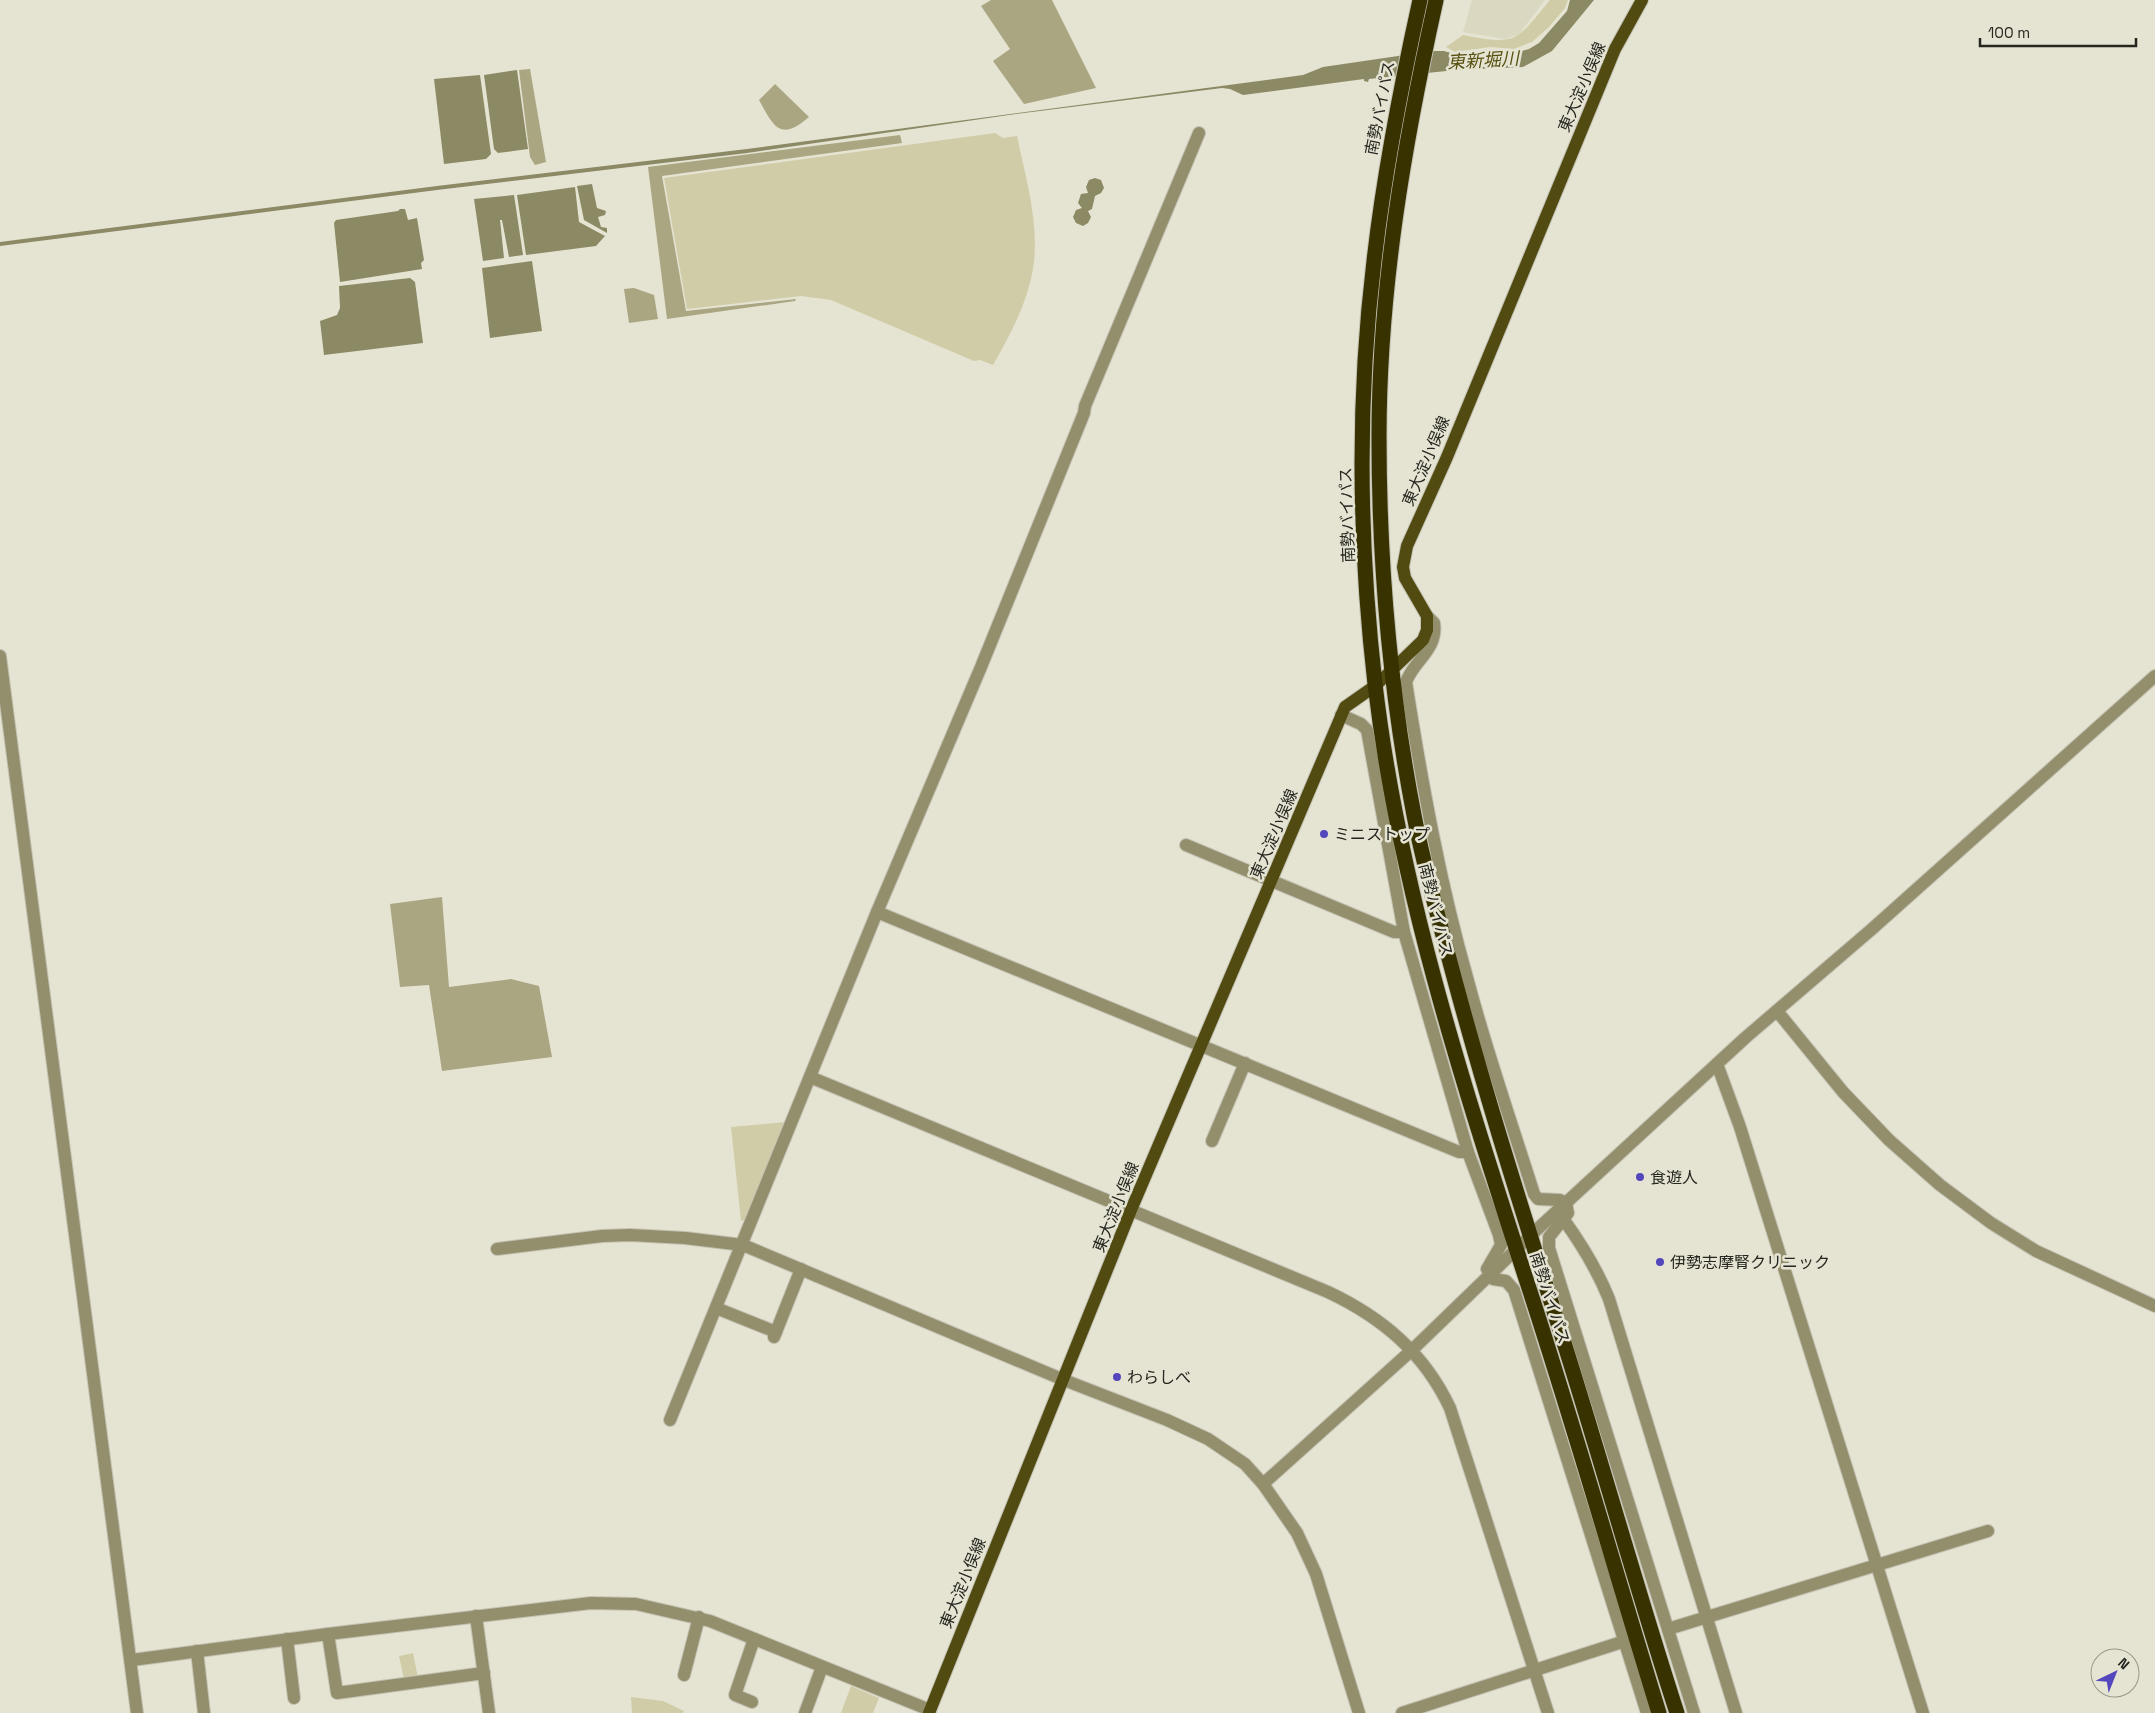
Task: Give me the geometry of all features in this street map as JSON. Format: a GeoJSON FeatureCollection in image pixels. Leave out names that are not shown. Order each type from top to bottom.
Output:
{"type":"FeatureCollection","features":[{"type":"Feature","properties":{"kind":"highway","name":"南勢バイパス"},"geometry":{"type":"LineString","coordinates":[[1420,0],[1391,138],[1374,258],[1364,397],[1364,548],[1375,686],[1389,778],[1413,896],[1449,1033],[1660,1713]]}},
{"type":"Feature","properties":{"kind":"highway","name":"南勢バイパス"},"geometry":{"type":"LineString","coordinates":[[1436,0],[1395,206],[1380,377],[1379,439],[1383,538],[1392,670],[1415,818],[1460,1000],[1677,1713]]}},
{"type":"Feature","properties":{"kind":"main road","name":"東大淀小俣線"},"geometry":{"type":"LineString","coordinates":[[929,1711],[1131,1210],[1273,880],[1341,714],[1350,702],[1375,686],[1423,640],[1427,630],[1427,616],[1405,578],[1403,567],[1407,546],[1447,457],[1615,49],[1642,0]]}},
{"type":"Feature","properties":{"kind":"street"},"geometry":{"type":"LineString","coordinates":[[670,1420],[743,1245],[877,912],[985,658],[1084,413],[1085,406],[1199,133]]}},
{"type":"Feature","properties":{"kind":"street"},"geometry":{"type":"LineString","coordinates":[[1427,616],[1434,624],[1434,640],[1423,658],[1409,672],[1406,682],[1425,797],[1452,922],[1468,983],[1534,1194],[1538,1199],[1560,1200],[1566,1203]]}},
{"type":"Feature","properties":{"kind":"street"},"geometry":{"type":"LineString","coordinates":[[0,656],[132,1660],[137,1713]]}},
{"type":"Feature","properties":{"kind":"street"},"geometry":{"type":"LineString","coordinates":[[1263,1484],[1412,1350],[1531,1235],[1717,1064],[1872,929],[2155,676]]}},
{"type":"Feature","properties":{"kind":"street"},"geometry":{"type":"LineString","coordinates":[[1341,714],[1361,724],[1367,730],[1404,932],[1468,1152],[1500,1240],[1501,1246],[1498,1253],[1488,1264],[1487,1270],[1493,1280],[1506,1281],[1514,1290],[1647,1713]]}},
{"type":"Feature","properties":{"kind":"street"},"geometry":{"type":"LineString","coordinates":[[1186,845],[1394,932],[1404,932]]}},
{"type":"Feature","properties":{"kind":"street"},"geometry":{"type":"LineString","coordinates":[[877,912],[1459,1152],[1468,1152]]}},
{"type":"Feature","properties":{"kind":"street"},"geometry":{"type":"LineString","coordinates":[[1777,1011],[1843,1092],[1889,1140],[1940,1185],[1991,1223],[2036,1251],[2155,1306]]}},
{"type":"Feature","properties":{"kind":"street"},"geometry":{"type":"LineString","coordinates":[[1212,1141],[1245,1063]]}},
{"type":"Feature","properties":{"kind":"street"},"geometry":{"type":"LineString","coordinates":[[1717,1064],[1740,1127],[1922,1713]]}},
{"type":"Feature","properties":{"kind":"street"},"geometry":{"type":"LineString","coordinates":[[810,1077],[1358,1306],[1412,1350],[1431,1372],[1450,1408],[1548,1713]]}},
{"type":"Feature","properties":{"kind":"street"},"geometry":{"type":"LineString","coordinates":[[1566,1203],[1568,1213],[1548,1237],[1548,1248],[1694,1713]]}},
{"type":"Feature","properties":{"kind":"street"},"geometry":{"type":"LineString","coordinates":[[1564,1220],[1586,1250],[1600,1275],[1609,1298],[1736,1713]]}},
{"type":"Feature","properties":{"kind":"street"},"geometry":{"type":"LineString","coordinates":[[497,1249],[602,1236],[630,1235],[685,1238],[743,1245],[1064,1380],[1167,1420],[1208,1439],[1245,1464],[1263,1484],[1297,1533],[1316,1574],[1359,1713]]}},
{"type":"Feature","properties":{"kind":"street"},"geometry":{"type":"LineString","coordinates":[[716,1308],[775,1334],[801,1269]]}},
{"type":"Feature","properties":{"kind":"street"},"geometry":{"type":"LineString","coordinates":[[1668,1629],[1988,1531]]}},
{"type":"Feature","properties":{"kind":"street"},"geometry":{"type":"LineString","coordinates":[[132,1660],[328,1634],[591,1603],[650,1605],[700,1617],[929,1711]]}},
{"type":"Feature","properties":{"kind":"street"},"geometry":{"type":"LineString","coordinates":[[476,1616],[489,1713]]}},
{"type":"Feature","properties":{"kind":"street"},"geometry":{"type":"LineString","coordinates":[[684,1676],[700,1617]]}},
{"type":"Feature","properties":{"kind":"street"},"geometry":{"type":"LineString","coordinates":[[328,1634],[337,1693],[484,1673]]}},
{"type":"Feature","properties":{"kind":"street"},"geometry":{"type":"LineString","coordinates":[[288,1639],[294,1698]]}},
{"type":"Feature","properties":{"kind":"street"},"geometry":{"type":"LineString","coordinates":[[752,1702],[735,1695],[754,1640]]}},
{"type":"Feature","properties":{"kind":"street"},"geometry":{"type":"LineString","coordinates":[[1402,1713],[1625,1641]]}},
{"type":"Feature","properties":{"kind":"street"},"geometry":{"type":"LineString","coordinates":[[197,1651],[204,1713]]}},
{"type":"Feature","properties":{"kind":"street"},"geometry":{"type":"LineString","coordinates":[[805,1713],[822,1667]]}},
{"type":"Feature","properties":{"kind":"shaded area"},"geometry":{"type":"Polygon","coordinates":[[[991,0],[1052,0],[1096,88],[1024,104],[993,61],[1010,49],[981,6],[991,0]]]}},
{"type":"Feature","properties":{"kind":"shaded area"},"geometry":{"type":"Polygon","coordinates":[[[1472,0],[1545,0],[1519,34],[1505,39],[1463,32],[1472,0]]]}},
{"type":"Feature","properties":{"kind":"shaded area"},"geometry":{"type":"Polygon","coordinates":[[[1550,0],[1568,0],[1565,8],[1549,27],[1532,42],[1514,49],[1490,47],[1455,52],[1446,47],[1463,35],[1495,40],[1506,40],[1514,37],[1530,24],[1550,0]]]}},
{"type":"Feature","properties":{"kind":"shaded area"},"geometry":{"type":"Polygon","coordinates":[[[530,69],[546,162],[535,165],[530,157],[519,70],[530,69]]]}},
{"type":"Feature","properties":{"kind":"shaded area"},"geometry":{"type":"Polygon","coordinates":[[[775,84],[809,117],[791,129],[784,130],[774,124],[759,100],[775,84]]]}},
{"type":"Feature","properties":{"kind":"shaded area"},"geometry":{"type":"Polygon","coordinates":[[[995,133],[1003,138],[1017,136],[1031,202],[1035,252],[1027,295],[1012,331],[993,365],[980,360],[974,361],[831,300],[801,296],[687,309],[664,178],[995,133]]]}},
{"type":"Feature","properties":{"kind":"shaded area"},"geometry":{"type":"Polygon","coordinates":[[[900,135],[902,143],[662,176],[686,311],[796,299],[795,301],[667,319],[648,167],[900,135]]]}},
{"type":"Feature","properties":{"kind":"shaded area"},"geometry":{"type":"Polygon","coordinates":[[[634,288],[654,295],[658,319],[629,323],[624,289],[634,288]]]}},
{"type":"Feature","properties":{"kind":"shaded area"},"geometry":{"type":"Polygon","coordinates":[[[442,897],[449,987],[511,979],[539,986],[552,1057],[442,1071],[429,985],[400,987],[390,904],[442,897]]]}},
{"type":"Feature","properties":{"kind":"shaded area"},"geometry":{"type":"Polygon","coordinates":[[[786,1122],[748,1218],[741,1221],[731,1127],[786,1122]]]}},
{"type":"Feature","properties":{"kind":"shaded area"},"geometry":{"type":"Polygon","coordinates":[[[413,1653],[418,1678],[404,1679],[399,1656],[413,1653]]]}},
{"type":"Feature","properties":{"kind":"shaded area"},"geometry":{"type":"Polygon","coordinates":[[[851,1686],[879,1698],[873,1713],[841,1713],[851,1686]]]}},
{"type":"Feature","properties":{"kind":"shaded area"},"geometry":{"type":"Polygon","coordinates":[[[631,1697],[663,1701],[684,1711],[683,1713],[632,1713],[631,1697]]]}},
{"type":"Feature","properties":{"kind":"water","name":"東新堀川"},"geometry":{"type":"Polygon","coordinates":[[[1570,0],[1594,0],[1552,51],[1523,67],[1456,70],[1369,79],[1368,82],[1364,81],[1364,79],[1243,95],[1230,89],[1222,88],[1009,115],[747,153],[437,190],[0,246],[0,242],[437,186],[747,149],[1303,75],[1323,67],[1432,51],[1444,51],[1454,54],[1489,50],[1515,53],[1529,49],[1539,43],[1567,11],[1570,0]]]}},
{"type":"Feature","properties":{"kind":"water"},"geometry":{"type":"Polygon","coordinates":[[[517,70],[528,149],[498,153],[494,149],[484,75],[517,70]]]}},
{"type":"Feature","properties":{"kind":"water"},"geometry":{"type":"Polygon","coordinates":[[[480,75],[491,154],[486,159],[444,164],[434,79],[480,75]]]}},
{"type":"Feature","properties":{"kind":"water"},"geometry":{"type":"Polygon","coordinates":[[[1095,178],[1101,180],[1104,188],[1101,193],[1095,196],[1092,209],[1088,211],[1091,217],[1088,223],[1083,226],[1076,223],[1073,217],[1076,210],[1082,208],[1078,203],[1081,194],[1088,193],[1086,187],[1089,180],[1095,178]]]}},
{"type":"Feature","properties":{"kind":"water"},"geometry":{"type":"Polygon","coordinates":[[[592,184],[597,208],[606,211],[605,215],[598,217],[601,227],[607,228],[607,233],[584,220],[577,186],[592,184]]]}},
{"type":"Feature","properties":{"kind":"water"},"geometry":{"type":"Polygon","coordinates":[[[575,187],[579,222],[605,236],[596,246],[526,255],[517,195],[575,187]]]}},
{"type":"Feature","properties":{"kind":"water"},"geometry":{"type":"Polygon","coordinates":[[[514,195],[523,255],[509,257],[502,220],[500,220],[504,258],[483,261],[474,199],[514,195]]]}},
{"type":"Feature","properties":{"kind":"water"},"geometry":{"type":"Polygon","coordinates":[[[405,209],[408,220],[417,218],[424,260],[421,263],[422,269],[340,282],[334,223],[336,220],[398,211],[405,209]]]}},
{"type":"Feature","properties":{"kind":"water"},"geometry":{"type":"Polygon","coordinates":[[[532,261],[542,331],[490,338],[482,268],[532,261]]]}},
{"type":"Feature","properties":{"kind":"water"},"geometry":{"type":"Polygon","coordinates":[[[410,278],[415,282],[423,343],[324,355],[320,321],[337,315],[340,308],[339,286],[410,278]]]}},
{"type":"Feature","properties":{"kind":"place","name":"ミニストップ"},"geometry":{"type":"Point","coordinates":[1324,834]}},
{"type":"Feature","properties":{"kind":"place","name":"食遊人"},"geometry":{"type":"Point","coordinates":[1640,1177]}},
{"type":"Feature","properties":{"kind":"place","name":"伊勢志摩腎クリニック"},"geometry":{"type":"Point","coordinates":[1660,1262]}},
{"type":"Feature","properties":{"kind":"place","name":"わらしべ"},"geometry":{"type":"Point","coordinates":[1117,1377]}}]}
